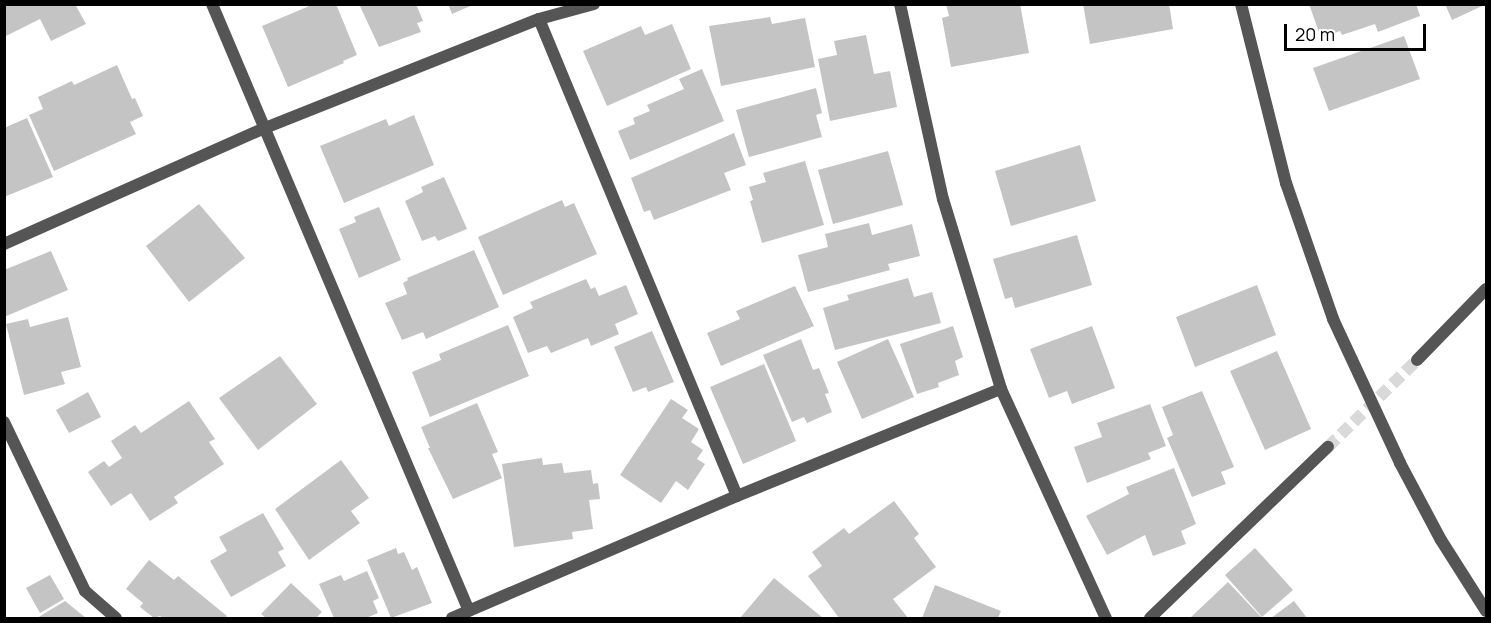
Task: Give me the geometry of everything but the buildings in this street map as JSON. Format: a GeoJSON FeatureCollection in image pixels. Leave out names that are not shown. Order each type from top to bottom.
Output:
{"type":"FeatureCollection","features":[{"type":"Feature","properties":{"kind":"street"},"geometry":{"type":"LineString","coordinates":[[212,4],[469,611]]}},
{"type":"Feature","properties":{"kind":"street"},"geometry":{"type":"LineString","coordinates":[[4,244],[265,128],[539,19],[594,4]]}},
{"type":"Feature","properties":{"kind":"street"},"geometry":{"type":"LineString","coordinates":[[900,4],[943,199],[1002,389],[1106,618]]}},
{"type":"Feature","properties":{"kind":"street"},"geometry":{"type":"LineString","coordinates":[[1241,4],[1286,183],[1333,319],[1400,463],[1441,540],[1486,611]]}},
{"type":"Feature","properties":{"kind":"street"},"geometry":{"type":"LineString","coordinates":[[539,19],[737,496]]}},
{"type":"Feature","properties":{"kind":"street"},"geometry":{"type":"LineString","coordinates":[[1417,360],[1486,289]]}},
{"type":"Feature","properties":{"kind":"street"},"geometry":{"type":"LineString","coordinates":[[452,618],[737,496],[1002,389]]}},
{"type":"Feature","properties":{"kind":"street"},"geometry":{"type":"LineString","coordinates":[[4,422],[85,591],[116,618]]}},
{"type":"Feature","properties":{"kind":"street"},"geometry":{"type":"LineString","coordinates":[[1150,618],[1328,447]]}},
{"type":"Feature","properties":{"kind":"tunnel"},"geometry":{"type":"LineString","coordinates":[[1328,447],[1417,360]]}}]}
